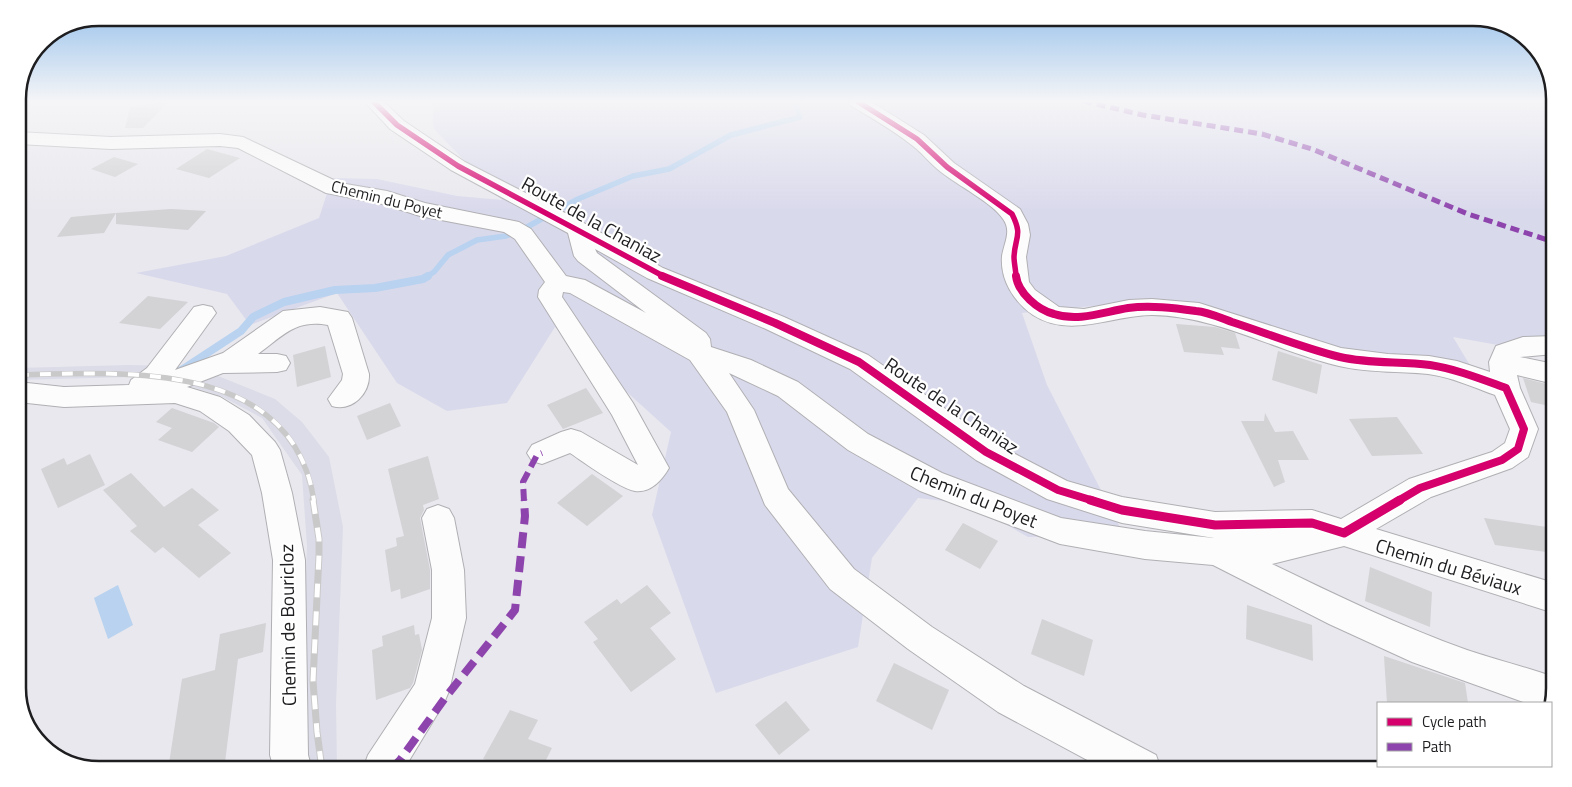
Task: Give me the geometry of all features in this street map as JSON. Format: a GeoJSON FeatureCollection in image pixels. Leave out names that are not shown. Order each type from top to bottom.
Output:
{"type":"FeatureCollection","features":[{"type":"Feature","properties":{"kind":"street","name":"Chemin du Poyet"},"geometry":{"type":"LineString","coordinates":[[26,138],[112,143],[220,140],[243,143],[334,188],[387,198],[420,209],[517,230],[558,283],[576,286],[699,353],[742,367],[788,389],[858,442],[931,482],[1060,531],[1145,545],[1218,552],[1270,550],[1344,533]]}},
{"type":"Feature","properties":{"kind":"street","name":"Route de la Chaniaz"},"geometry":{"type":"LineString","coordinates":[[416,138],[458,166],[572,226],[655,273],[775,323],[859,362],[986,452],[1058,490],[1122,510],[1215,525],[1312,523],[1344,533]]}},
{"type":"Feature","properties":{"kind":"street"},"geometry":{"type":"LineString","coordinates":[[915,138],[947,167],[1012,214],[1017,224],[1019,235],[1014,258],[1017,282],[1026,296],[1047,311],[1066,317],[1084,317],[1129,308],[1152,306],[1199,311],[1340,357],[1388,363],[1430,365],[1458,371],[1506,388]]}},
{"type":"Feature","properties":{"kind":"street"},"geometry":{"type":"LineString","coordinates":[[572,226],[586,256],[697,339],[699,353],[740,410],[776,496],[842,579],[920,638],[1010,699],[1125,761]]}},
{"type":"Feature","properties":{"kind":"street"},"geometry":{"type":"LineString","coordinates":[[542,453],[571,440],[636,479],[644,478],[651,474],[654,468],[623,410],[550,297],[551,290],[558,283]]}},
{"type":"Feature","properties":{"kind":"street"},"geometry":{"type":"LineString","coordinates":[[132,395],[157,375],[203,313]]}},
{"type":"Feature","properties":{"kind":"street"},"geometry":{"type":"LineString","coordinates":[[132,395],[232,360],[292,317],[320,315],[339,318],[356,374],[356,383],[342,399]]}},
{"type":"Feature","properties":{"kind":"street"},"geometry":{"type":"LineString","coordinates":[[1344,533],[1420,488],[1502,460],[1518,449],[1524,429],[1506,388],[1502,362],[1505,352],[1523,346],[1546,345]]}},
{"type":"Feature","properties":{"kind":"street"},"geometry":{"type":"LineString","coordinates":[[217,366],[277,362]]}},
{"type":"Feature","properties":{"kind":"street"},"geometry":{"type":"LineString","coordinates":[[1502,362],[1546,372]]}},
{"type":"Feature","properties":{"kind":"street","name":"Chemin de Bouricloz"},"geometry":{"type":"LineString","coordinates":[[26,393],[64,397],[175,392],[210,404],[240,423],[265,450],[277,493],[289,560],[289,755],[291,761]]}},
{"type":"Feature","properties":{"kind":"street"},"geometry":{"type":"LineString","coordinates":[[388,761],[431,691],[449,618],[448,570],[438,518]]}},
{"type":"Feature","properties":{"kind":"street","name":"Chemin du Béviaux"},"geometry":{"type":"LineString","coordinates":[[1344,533],[1546,596]]}},
{"type":"Feature","properties":{"kind":"street"},"geometry":{"type":"LineString","coordinates":[[1218,552],[1268,578],[1428,651],[1545,692]]}},
{"type":"Feature","properties":{"kind":"shaded area"},"geometry":{"type":"Polygon","coordinates":[[[442,138],[1546,138],[1546,354],[1453,337],[1471,367],[1322,345],[1206,308],[1164,299],[1022,313],[1047,385],[1124,535],[1028,537],[970,504],[918,498],[872,558],[858,647],[716,693],[652,515],[671,432],[555,327],[507,403],[447,411],[397,383],[337,293],[250,325],[227,294],[136,273],[226,256],[319,218],[332,178],[377,179],[457,196],[502,200],[442,138]]]}},
{"type":"Feature","properties":{"kind":"shaded area"},"geometry":{"type":"Polygon","coordinates":[[[128,365],[178,366],[213,374],[275,399],[302,422],[329,457],[343,527],[336,704],[337,761],[309,761],[301,713],[307,546],[302,475],[262,418],[221,396],[180,383],[129,377],[26,380],[26,368],[128,365]]]}},
{"type":"Feature","properties":{"kind":"water"},"geometry":{"type":"Polygon","coordinates":[[[118,585],[133,625],[108,639],[94,598],[118,585]]]}},
{"type":"Feature","properties":{"kind":"building"},"geometry":{"type":"Polygon","coordinates":[[[207,149],[240,158],[209,178],[176,169],[207,149]]]}},
{"type":"Feature","properties":{"kind":"building"},"geometry":{"type":"Polygon","coordinates":[[[114,157],[138,164],[115,177],[91,169],[114,157]]]}},
{"type":"Feature","properties":{"kind":"building"},"geometry":{"type":"Polygon","coordinates":[[[171,209],[206,211],[188,230],[116,224],[116,213],[171,209]]]}},
{"type":"Feature","properties":{"kind":"building"},"geometry":{"type":"Polygon","coordinates":[[[116,213],[104,233],[57,237],[71,217],[116,213]]]}},
{"type":"Feature","properties":{"kind":"building"},"geometry":{"type":"Polygon","coordinates":[[[148,296],[188,302],[160,329],[119,323],[148,296]]]}},
{"type":"Feature","properties":{"kind":"building"},"geometry":{"type":"Polygon","coordinates":[[[1176,324],[1215,327],[1235,333],[1240,349],[1221,347],[1224,355],[1184,352],[1176,324]]]}},
{"type":"Feature","properties":{"kind":"building"},"geometry":{"type":"Polygon","coordinates":[[[325,346],[331,377],[297,387],[293,355],[325,346]]]}},
{"type":"Feature","properties":{"kind":"building"},"geometry":{"type":"Polygon","coordinates":[[[1278,351],[1322,365],[1317,394],[1272,380],[1278,351]]]}},
{"type":"Feature","properties":{"kind":"building"},"geometry":{"type":"Polygon","coordinates":[[[1523,378],[1546,384],[1546,405],[1531,402],[1523,378]]]}},
{"type":"Feature","properties":{"kind":"building"},"geometry":{"type":"Polygon","coordinates":[[[586,388],[603,413],[563,429],[547,405],[586,388]]]}},
{"type":"Feature","properties":{"kind":"building"},"geometry":{"type":"Polygon","coordinates":[[[390,403],[401,426],[367,440],[357,416],[390,403]]]}},
{"type":"Feature","properties":{"kind":"building"},"geometry":{"type":"Polygon","coordinates":[[[172,408],[214,423],[219,427],[192,452],[158,440],[172,428],[156,422],[172,408]]]}},
{"type":"Feature","properties":{"kind":"building"},"geometry":{"type":"Polygon","coordinates":[[[1265,413],[1275,432],[1293,431],[1309,460],[1278,460],[1285,482],[1274,487],[1241,421],[1264,421],[1265,413]]]}},
{"type":"Feature","properties":{"kind":"building"},"geometry":{"type":"Polygon","coordinates":[[[1397,417],[1423,454],[1372,456],[1349,419],[1397,417]]]}},
{"type":"Feature","properties":{"kind":"building"},"geometry":{"type":"Polygon","coordinates":[[[90,454],[105,485],[58,508],[41,469],[64,458],[67,465],[90,454]]]}},
{"type":"Feature","properties":{"kind":"building"},"geometry":{"type":"Polygon","coordinates":[[[428,456],[439,499],[423,505],[424,510],[420,518],[430,570],[430,589],[401,599],[400,589],[391,592],[385,550],[397,546],[396,538],[404,536],[388,469],[428,456]]]}},
{"type":"Feature","properties":{"kind":"building"},"geometry":{"type":"Polygon","coordinates":[[[131,473],[164,507],[192,488],[219,510],[198,525],[231,553],[199,578],[163,547],[155,553],[130,531],[137,526],[103,490],[131,473]]]}},
{"type":"Feature","properties":{"kind":"building"},"geometry":{"type":"Polygon","coordinates":[[[592,474],[623,496],[587,526],[557,503],[592,474]]]}},
{"type":"Feature","properties":{"kind":"building"},"geometry":{"type":"Polygon","coordinates":[[[1484,518],[1546,527],[1546,552],[1495,545],[1484,518]]]}},
{"type":"Feature","properties":{"kind":"building"},"geometry":{"type":"Polygon","coordinates":[[[963,523],[998,541],[980,569],[945,550],[963,523]]]}},
{"type":"Feature","properties":{"kind":"building"},"geometry":{"type":"Polygon","coordinates":[[[1370,567],[1432,592],[1430,627],[1365,601],[1370,567]]]}},
{"type":"Feature","properties":{"kind":"building"},"geometry":{"type":"Polygon","coordinates":[[[647,585],[671,613],[650,628],[676,659],[631,692],[593,642],[598,639],[584,622],[617,599],[621,604],[647,585]]]}},
{"type":"Feature","properties":{"kind":"building"},"geometry":{"type":"Polygon","coordinates":[[[1247,605],[1312,625],[1313,661],[1246,639],[1247,605]]]}},
{"type":"Feature","properties":{"kind":"building"},"geometry":{"type":"Polygon","coordinates":[[[1042,619],[1093,640],[1084,676],[1031,654],[1042,619]]]}},
{"type":"Feature","properties":{"kind":"building"},"geometry":{"type":"Polygon","coordinates":[[[266,623],[263,652],[238,659],[225,761],[169,761],[182,679],[215,670],[220,634],[266,623]]]}},
{"type":"Feature","properties":{"kind":"building"},"geometry":{"type":"Polygon","coordinates":[[[414,625],[415,635],[419,634],[422,650],[413,683],[410,688],[376,700],[372,650],[383,646],[382,636],[414,625]]]}},
{"type":"Feature","properties":{"kind":"building"},"geometry":{"type":"Polygon","coordinates":[[[1384,656],[1465,683],[1468,702],[1387,702],[1384,656]]]}},
{"type":"Feature","properties":{"kind":"building"},"geometry":{"type":"Polygon","coordinates":[[[894,663],[949,690],[932,730],[876,701],[894,663]]]}},
{"type":"Feature","properties":{"kind":"building"},"geometry":{"type":"Polygon","coordinates":[[[786,701],[810,730],[779,755],[755,725],[786,701]]]}},
{"type":"Feature","properties":{"kind":"building"},"geometry":{"type":"Polygon","coordinates":[[[510,710],[538,720],[528,739],[552,748],[546,761],[489,761],[483,759],[510,710]]]}},
{"type":"Feature","properties":{"kind":"waterway"},"geometry":{"type":"LineString","coordinates":[[426,277],[434,272],[448,255],[477,240],[506,236],[527,227],[578,199],[633,176],[669,169],[726,138]]}},
{"type":"Feature","properties":{"kind":"waterway"},"geometry":{"type":"LineString","coordinates":[[180,371],[241,331],[253,317],[284,302],[335,290],[375,288],[423,279],[428,276]]}},
{"type":"Feature","properties":{"kind":"railway"},"geometry":{"type":"LineString","coordinates":[[26,375],[107,374],[154,376],[199,384],[240,398],[274,421],[300,455],[314,501]]}},
{"type":"Feature","properties":{"kind":"railway"},"geometry":{"type":"LineString","coordinates":[[313,500],[319,539],[313,681],[321,761]]}},
{"type":"Feature","properties":{"kind":"marked path"},"geometry":{"type":"LineString","coordinates":[[1274,138],[1312,149],[1468,214],[1546,239]]}},
{"type":"Feature","properties":{"kind":"marked path"},"geometry":{"type":"LineString","coordinates":[[399,761],[445,698],[515,610],[525,516],[523,482],[537,455],[542,453]]}},
{"type":"Feature","properties":{"kind":"cycle path"},"geometry":{"type":"LineString","coordinates":[[416,138],[458,166],[567,223],[655,273],[775,323],[859,362],[986,452],[1058,490],[1122,510],[1215,525],[1312,523],[1344,533],[1420,488],[1502,460],[1518,449],[1524,429],[1506,388],[1457,371],[1429,365],[1388,363],[1340,357],[1199,311],[1152,307],[1129,308],[1084,317],[1066,317],[1052,314],[1042,309],[1026,296],[1017,282],[1014,257],[1019,235],[1017,224],[1012,214],[947,167],[915,138]]}}]}
